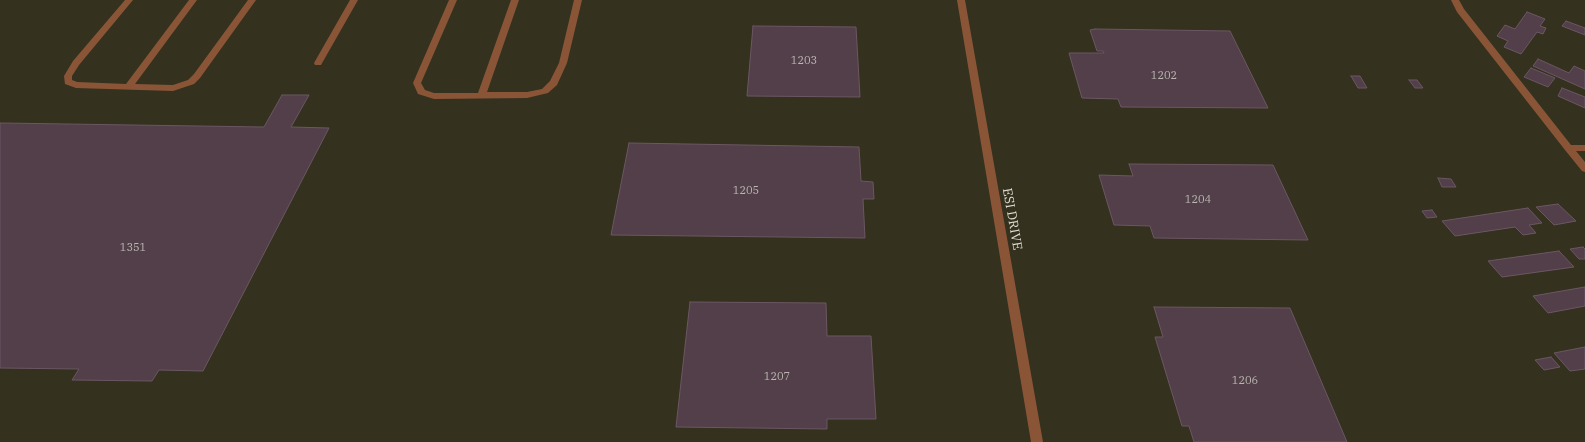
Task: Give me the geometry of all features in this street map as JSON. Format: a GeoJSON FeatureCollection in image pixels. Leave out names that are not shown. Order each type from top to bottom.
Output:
{"type":"FeatureCollection","features":[{"type":"Feature","properties":{"kind":"street"},"geometry":{"type":"LineString","coordinates":[[129,0],[76,63],[68,76],[68,82],[76,85],[173,88],[191,82],[208,62],[252,0]]}},
{"type":"Feature","properties":{"kind":"street"},"geometry":{"type":"LineString","coordinates":[[128,87],[194,0]]}},
{"type":"Feature","properties":{"kind":"street"},"geometry":{"type":"LineString","coordinates":[[318,63],[354,0]]}},
{"type":"Feature","properties":{"kind":"street"},"geometry":{"type":"LineString","coordinates":[[452,0],[417,83],[421,92],[434,96],[527,95],[545,91],[554,83],[563,63],[578,0]]}},
{"type":"Feature","properties":{"kind":"street"},"geometry":{"type":"LineString","coordinates":[[482,95],[515,0]]}},
{"type":"Feature","properties":{"kind":"street","name":"ESI DRIVE"},"geometry":{"type":"LineString","coordinates":[[961,0],[1037,442]]}},
{"type":"Feature","properties":{"kind":"street"},"geometry":{"type":"LineString","coordinates":[[1455,0],[1460,10],[1585,170]]}},
{"type":"Feature","properties":{"kind":"street"},"geometry":{"type":"LineString","coordinates":[[1568,148],[1585,148]]}},
{"type":"Feature","properties":{"kind":"building"},"geometry":{"type":"Polygon","coordinates":[[[1527,12],[1545,19],[1540,26],[1546,28],[1543,34],[1537,32],[1521,54],[1504,47],[1508,41],[1497,36],[1505,25],[1515,29],[1527,12]]]}},
{"type":"Feature","properties":{"kind":"building"},"geometry":{"type":"Polygon","coordinates":[[[1566,21],[1585,28],[1585,35],[1562,26],[1566,21]]]}},
{"type":"Feature","properties":{"kind":"building"},"geometry":{"type":"Polygon","coordinates":[[[753,26],[856,27],[860,97],[747,96],[753,26]]]}},
{"type":"Feature","properties":{"kind":"building"},"geometry":{"type":"Polygon","coordinates":[[[1090,30],[1230,31],[1268,108],[1121,107],[1118,99],[1082,98],[1069,53],[1104,53],[1103,51],[1097,51],[1090,30]]]}},
{"type":"Feature","properties":{"kind":"building"},"geometry":{"type":"Polygon","coordinates":[[[1538,59],[1569,73],[1574,66],[1585,71],[1585,89],[1533,66],[1538,59]]]}},
{"type":"Feature","properties":{"kind":"building"},"geometry":{"type":"Polygon","coordinates":[[[1531,68],[1555,78],[1548,87],[1524,77],[1531,68]]]}},
{"type":"Feature","properties":{"kind":"building"},"geometry":{"type":"Polygon","coordinates":[[[1351,76],[1360,76],[1367,88],[1358,88],[1351,76]]]}},
{"type":"Feature","properties":{"kind":"building"},"geometry":{"type":"Polygon","coordinates":[[[1409,80],[1417,80],[1423,88],[1415,88],[1409,80]]]}},
{"type":"Feature","properties":{"kind":"building"},"geometry":{"type":"Polygon","coordinates":[[[1562,88],[1585,97],[1585,108],[1558,96],[1562,88]]]}},
{"type":"Feature","properties":{"kind":"building"},"geometry":{"type":"Polygon","coordinates":[[[282,95],[309,95],[291,127],[329,128],[203,371],[159,370],[152,381],[72,380],[79,369],[0,368],[0,123],[264,127],[282,95]]]}},
{"type":"Feature","properties":{"kind":"building"},"geometry":{"type":"Polygon","coordinates":[[[629,143],[859,147],[861,181],[873,182],[874,199],[863,199],[865,238],[611,235],[629,143]]]}},
{"type":"Feature","properties":{"kind":"building"},"geometry":{"type":"Polygon","coordinates":[[[1129,164],[1273,165],[1308,240],[1154,238],[1150,226],[1114,225],[1099,175],[1133,176],[1129,164]]]}},
{"type":"Feature","properties":{"kind":"building"},"geometry":{"type":"Polygon","coordinates":[[[1438,178],[1451,179],[1456,187],[1442,187],[1438,178]]]}},
{"type":"Feature","properties":{"kind":"building"},"geometry":{"type":"Polygon","coordinates":[[[1558,204],[1576,221],[1554,225],[1536,207],[1558,204]]]}},
{"type":"Feature","properties":{"kind":"building"},"geometry":{"type":"Polygon","coordinates":[[[1528,208],[1542,223],[1529,225],[1536,233],[1523,235],[1515,227],[1455,236],[1442,221],[1528,208]]]}},
{"type":"Feature","properties":{"kind":"building"},"geometry":{"type":"Polygon","coordinates":[[[1432,210],[1437,217],[1427,218],[1422,211],[1432,210]]]}},
{"type":"Feature","properties":{"kind":"building"},"geometry":{"type":"Polygon","coordinates":[[[1583,247],[1585,249],[1585,259],[1579,259],[1570,249],[1583,247]]]}},
{"type":"Feature","properties":{"kind":"building"},"geometry":{"type":"Polygon","coordinates":[[[1559,251],[1574,267],[1502,277],[1488,261],[1559,251]]]}},
{"type":"Feature","properties":{"kind":"building"},"geometry":{"type":"Polygon","coordinates":[[[1585,287],[1585,306],[1548,313],[1533,296],[1585,287]]]}},
{"type":"Feature","properties":{"kind":"building"},"geometry":{"type":"Polygon","coordinates":[[[690,302],[826,303],[827,336],[871,336],[876,419],[827,419],[827,429],[676,427],[690,302]]]}},
{"type":"Feature","properties":{"kind":"building"},"geometry":{"type":"Polygon","coordinates":[[[1154,307],[1290,308],[1347,442],[1194,442],[1189,426],[1182,426],[1155,337],[1163,337],[1154,307]]]}},
{"type":"Feature","properties":{"kind":"building"},"geometry":{"type":"Polygon","coordinates":[[[1585,347],[1585,369],[1570,371],[1554,353],[1585,347]]]}},
{"type":"Feature","properties":{"kind":"building"},"geometry":{"type":"Polygon","coordinates":[[[1551,357],[1560,367],[1544,370],[1535,360],[1551,357]]]}}]}
